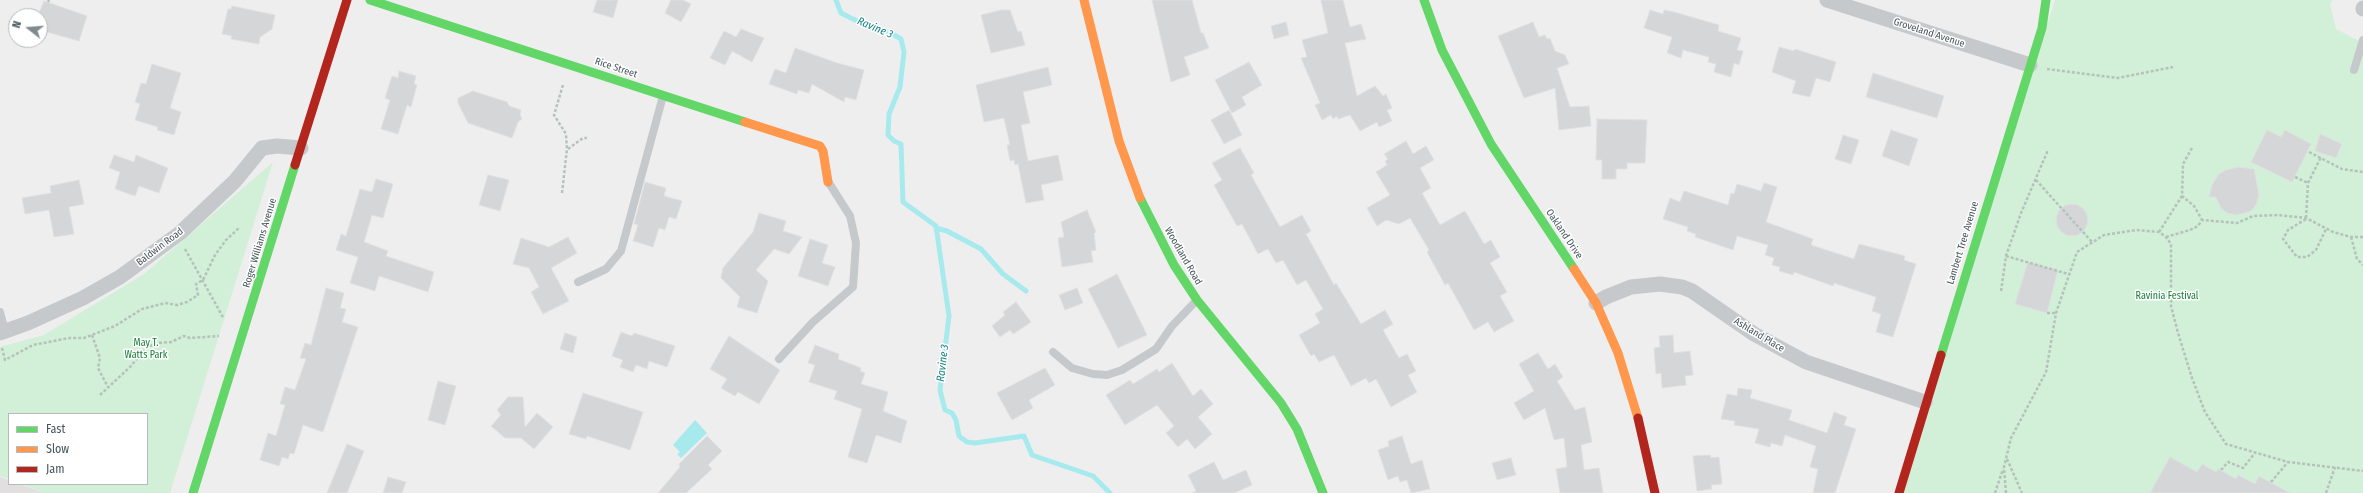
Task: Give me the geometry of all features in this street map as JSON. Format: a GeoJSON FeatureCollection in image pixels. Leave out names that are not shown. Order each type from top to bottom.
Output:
{"type":"FeatureCollection","features":[{"type":"Feature","properties":{"kind":"street","name":"Roger Williams Avenue"},"geometry":{"type":"LineString","coordinates":[[193,493],[347,0]]}},
{"type":"Feature","properties":{"kind":"street","name":"Rice Street"},"geometry":{"type":"LineString","coordinates":[[370,0],[820,146],[823,151],[828,182]]}},
{"type":"Feature","properties":{"kind":"street","name":"Woodland Road"},"geometry":{"type":"LineString","coordinates":[[1084,0],[1119,141],[1139,197],[1174,265],[1197,300],[1281,403],[1304,443],[1323,493]]}},
{"type":"Feature","properties":{"kind":"street","name":"Oakland Drive"},"geometry":{"type":"LineString","coordinates":[[1424,0],[1442,50],[1491,144],[1596,303],[1618,354],[1640,423],[1655,493]]}},
{"type":"Feature","properties":{"kind":"street","name":"Groveland Avenue"},"geometry":{"type":"LineString","coordinates":[[1827,0],[2030,65]]}},
{"type":"Feature","properties":{"kind":"street","name":"Lambert Tree Avenue"},"geometry":{"type":"LineString","coordinates":[[1899,493],[1925,402],[2042,28],[2046,0]]}},
{"type":"Feature","properties":{"kind":"street","name":"Baldwin Road"},"geometry":{"type":"LineString","coordinates":[[2,336],[120,277],[176,235],[235,181],[262,148],[277,146],[301,148]]}},
{"type":"Feature","properties":{"kind":"street","name":"Ashland Place"},"geometry":{"type":"LineString","coordinates":[[1596,303],[1606,296],[1631,287],[1660,284],[1682,287],[1692,291],[1754,334],[1806,362],[1925,402]]}},
{"type":"Feature","properties":{"kind":"lane"},"geometry":{"type":"LineString","coordinates":[[2354,70],[2363,40]]}},
{"type":"Feature","properties":{"kind":"lane"},"geometry":{"type":"LineString","coordinates":[[578,282],[606,270],[621,251],[663,95]]}},
{"type":"Feature","properties":{"kind":"lane"},"geometry":{"type":"LineString","coordinates":[[779,359],[813,322],[854,287],[856,243],[850,216],[828,182]]}},
{"type":"Feature","properties":{"kind":"lane"},"geometry":{"type":"LineString","coordinates":[[1053,352],[1072,368],[1093,374],[1107,375],[1122,370],[1156,349],[1172,326],[1197,300]]}},
{"type":"Feature","properties":{"kind":"lane"},"geometry":{"type":"LineString","coordinates":[[0,312],[2,336]]}},
{"type":"Feature","properties":{"kind":"path"},"geometry":{"type":"LineString","coordinates":[[2030,65],[2057,72],[2118,78],[2173,67]]}},
{"type":"Feature","properties":{"kind":"path"},"geometry":{"type":"LineString","coordinates":[[562,193],[567,150],[566,134],[554,115],[563,85]]}},
{"type":"Feature","properties":{"kind":"path"},"geometry":{"type":"LineString","coordinates":[[567,150],[583,138],[587,138]]}},
{"type":"Feature","properties":{"kind":"path"},"geometry":{"type":"LineString","coordinates":[[2159,232],[2182,196],[2183,164],[2192,148]]}},
{"type":"Feature","properties":{"kind":"path"},"geometry":{"type":"LineString","coordinates":[[2001,291],[2006,256],[2048,150]]}},
{"type":"Feature","properties":{"kind":"path"},"geometry":{"type":"LineString","coordinates":[[2309,152],[2322,157],[2342,169],[2363,172]]}},
{"type":"Feature","properties":{"kind":"path"},"geometry":{"type":"LineString","coordinates":[[2306,218],[2308,183],[2322,157]]}},
{"type":"Feature","properties":{"kind":"path"},"geometry":{"type":"LineString","coordinates":[[2295,176],[2308,183]]}},
{"type":"Feature","properties":{"kind":"path"},"geometry":{"type":"LineString","coordinates":[[2036,180],[2092,242]]}},
{"type":"Feature","properties":{"kind":"path"},"geometry":{"type":"LineString","coordinates":[[2182,196],[2194,206],[2202,220]]}},
{"type":"Feature","properties":{"kind":"path"},"geometry":{"type":"LineString","coordinates":[[2202,220],[2237,223],[2253,216],[2306,218],[2326,229],[2351,237],[2363,237]]}},
{"type":"Feature","properties":{"kind":"path"},"geometry":{"type":"LineString","coordinates":[[2306,218],[2291,227],[2283,239],[2297,257],[2307,257],[2316,250],[2326,229]]}},
{"type":"Feature","properties":{"kind":"path"},"geometry":{"type":"LineString","coordinates":[[2166,237],[2190,230],[2198,226],[2202,220]]}},
{"type":"Feature","properties":{"kind":"path"},"geometry":{"type":"LineString","coordinates":[[2,336],[5,360],[33,345],[92,335],[115,326],[142,309],[165,303],[177,305],[186,302],[198,295],[196,284],[203,280],[214,255],[226,240],[240,227]]}},
{"type":"Feature","properties":{"kind":"path"},"geometry":{"type":"LineString","coordinates":[[1995,493],[2004,467],[2011,438],[2046,372],[2056,313],[2068,274],[2078,252],[2104,235],[2136,230],[2159,232],[2166,237],[2171,244],[2171,306],[2178,333],[2192,378],[2205,412],[2226,444],[2288,462],[2363,471]]}},
{"type":"Feature","properties":{"kind":"path"},"geometry":{"type":"LineString","coordinates":[[176,235],[224,319]]}},
{"type":"Feature","properties":{"kind":"path"},"geometry":{"type":"LineString","coordinates":[[2351,237],[2357,259],[2363,266]]}},
{"type":"Feature","properties":{"kind":"path"},"geometry":{"type":"LineString","coordinates":[[2006,256],[2068,274]]}},
{"type":"Feature","properties":{"kind":"path"},"geometry":{"type":"LineString","coordinates":[[2047,313],[2056,313]]}},
{"type":"Feature","properties":{"kind":"path"},"geometry":{"type":"LineString","coordinates":[[92,335],[100,358],[98,368],[108,387]]}},
{"type":"Feature","properties":{"kind":"path"},"geometry":{"type":"LineString","coordinates":[[100,395],[130,367],[147,347],[158,343],[171,342],[184,336],[190,338],[219,336]]}},
{"type":"Feature","properties":{"kind":"path"},"geometry":{"type":"LineString","coordinates":[[2221,470],[2228,462],[2243,468],[2254,453]]}},
{"type":"Feature","properties":{"kind":"path"},"geometry":{"type":"LineString","coordinates":[[2006,458],[2022,493]]}},
{"type":"Feature","properties":{"kind":"path"},"geometry":{"type":"LineString","coordinates":[[2271,482],[2288,462]]}},
{"type":"Feature","properties":{"kind":"path"},"geometry":{"type":"LineString","coordinates":[[2004,467],[2006,493]]}},
{"type":"Feature","properties":{"kind":"path"},"geometry":{"type":"LineString","coordinates":[[2326,493],[2335,467]]}},
{"type":"Feature","properties":{"kind":"shaded area"},"geometry":{"type":"Polygon","coordinates":[[[0,477],[8,480],[8,485],[22,485],[45,493],[0,493],[0,477]]]}},
{"type":"Feature","properties":{"kind":"green space","name":"Ravinia Festival"},"geometry":{"type":"Polygon","coordinates":[[[2055,0],[2333,0],[2330,4],[2336,29],[2363,43],[2363,493],[1899,493],[2055,0]]]}},
{"type":"Feature","properties":{"kind":"green space","name":"May T. Watts Park"},"geometry":{"type":"Polygon","coordinates":[[[273,162],[170,493],[45,493],[24,485],[148,485],[148,413],[8,413],[8,479],[0,476],[0,347],[44,335],[144,274],[273,162]]]}},
{"type":"Feature","properties":{"kind":"water"},"geometry":{"type":"Polygon","coordinates":[[[695,420],[707,433],[681,458],[677,454],[680,452],[673,445],[695,420]]]}},
{"type":"Feature","properties":{"kind":"building"},"geometry":{"type":"Polygon","coordinates":[[[597,0],[618,0],[613,18],[593,12],[597,0]]]}},
{"type":"Feature","properties":{"kind":"building"},"geometry":{"type":"Polygon","coordinates":[[[671,0],[683,0],[691,4],[681,22],[665,13],[671,0]]]}},
{"type":"Feature","properties":{"kind":"building"},"geometry":{"type":"Polygon","coordinates":[[[1152,0],[1192,0],[1201,33],[1203,33],[1209,48],[1184,57],[1190,75],[1171,82],[1152,0]]]}},
{"type":"Feature","properties":{"kind":"building"},"geometry":{"type":"Polygon","coordinates":[[[1321,0],[1343,0],[1350,27],[1361,24],[1366,39],[1345,43],[1357,96],[1375,86],[1383,96],[1386,94],[1392,108],[1387,110],[1392,121],[1379,127],[1377,122],[1360,131],[1350,115],[1338,119],[1337,116],[1333,119],[1331,115],[1322,120],[1315,105],[1320,103],[1301,58],[1307,57],[1302,40],[1328,33],[1321,0]]]}},
{"type":"Feature","properties":{"kind":"building"},"geometry":{"type":"Polygon","coordinates":[[[44,1],[87,16],[79,41],[48,32],[48,8],[41,8],[44,1]]]}},
{"type":"Feature","properties":{"kind":"building"},"geometry":{"type":"Polygon","coordinates":[[[232,6],[275,15],[272,29],[260,37],[259,44],[231,39],[232,36],[222,34],[228,9],[231,9],[232,6]]]}},
{"type":"Feature","properties":{"kind":"building"},"geometry":{"type":"Polygon","coordinates":[[[1001,10],[1010,10],[1018,32],[1021,31],[1025,45],[991,53],[981,15],[1001,10]]]}},
{"type":"Feature","properties":{"kind":"building"},"geometry":{"type":"Polygon","coordinates":[[[1650,10],[1663,14],[1664,10],[1674,12],[1719,25],[1718,31],[1741,38],[1737,50],[1743,51],[1739,65],[1734,63],[1731,77],[1714,72],[1716,64],[1708,62],[1709,57],[1683,50],[1681,58],[1667,53],[1672,37],[1644,28],[1650,10]]]}},
{"type":"Feature","properties":{"kind":"building"},"geometry":{"type":"Polygon","coordinates":[[[1286,22],[1289,35],[1274,39],[1271,26],[1286,22]]]}},
{"type":"Feature","properties":{"kind":"building"},"geometry":{"type":"Polygon","coordinates":[[[1533,22],[1539,37],[1545,35],[1547,39],[1550,38],[1555,51],[1565,55],[1569,64],[1557,68],[1570,107],[1589,106],[1591,126],[1559,130],[1555,88],[1524,98],[1498,36],[1533,22]]]}},
{"type":"Feature","properties":{"kind":"building"},"geometry":{"type":"Polygon","coordinates":[[[741,29],[764,38],[752,62],[732,51],[725,65],[710,58],[724,31],[736,37],[741,29]]]}},
{"type":"Feature","properties":{"kind":"building"},"geometry":{"type":"Polygon","coordinates":[[[1779,47],[1794,51],[1795,49],[1836,62],[1830,82],[1816,78],[1810,97],[1792,93],[1796,81],[1772,72],[1779,47]]]}},
{"type":"Feature","properties":{"kind":"building"},"geometry":{"type":"Polygon","coordinates":[[[795,48],[837,63],[864,70],[856,100],[845,97],[844,102],[812,84],[809,93],[798,90],[797,94],[769,84],[775,69],[786,73],[795,48]]]}},
{"type":"Feature","properties":{"kind":"building"},"geometry":{"type":"Polygon","coordinates":[[[1249,62],[1262,85],[1242,97],[1246,105],[1232,113],[1215,80],[1249,62]]]}},
{"type":"Feature","properties":{"kind":"building"},"geometry":{"type":"Polygon","coordinates":[[[152,64],[181,73],[170,108],[181,112],[174,135],[157,130],[158,127],[135,120],[140,104],[135,102],[141,83],[146,84],[152,64]]]}},
{"type":"Feature","properties":{"kind":"building"},"geometry":{"type":"Polygon","coordinates":[[[1048,67],[1052,85],[1023,92],[1030,123],[1021,125],[1028,161],[1058,155],[1063,180],[1041,185],[1044,200],[1026,203],[1018,164],[1015,165],[1014,160],[1010,161],[1007,145],[1010,145],[1004,118],[984,122],[976,85],[1048,67]]]}},
{"type":"Feature","properties":{"kind":"building"},"geometry":{"type":"Polygon","coordinates":[[[399,71],[416,76],[414,84],[417,85],[411,107],[407,105],[398,134],[381,129],[390,100],[385,98],[392,76],[398,78],[399,71]]]}},
{"type":"Feature","properties":{"kind":"building"},"geometry":{"type":"Polygon","coordinates":[[[1873,73],[1944,96],[1937,118],[1866,97],[1873,73]]]}},
{"type":"Feature","properties":{"kind":"building"},"geometry":{"type":"Polygon","coordinates":[[[473,91],[507,102],[509,106],[521,110],[520,115],[522,119],[518,122],[512,138],[468,123],[458,103],[458,98],[473,91]]]}},
{"type":"Feature","properties":{"kind":"building"},"geometry":{"type":"Polygon","coordinates":[[[1229,110],[1242,135],[1224,144],[1211,120],[1229,110]]]}},
{"type":"Feature","properties":{"kind":"building"},"geometry":{"type":"Polygon","coordinates":[[[1597,119],[1647,120],[1645,163],[1627,163],[1627,169],[1616,169],[1616,179],[1602,179],[1602,160],[1596,160],[1597,119]]]}},
{"type":"Feature","properties":{"kind":"building"},"geometry":{"type":"Polygon","coordinates":[[[1891,130],[1918,139],[1909,166],[1882,156],[1891,130]]]}},
{"type":"Feature","properties":{"kind":"building"},"geometry":{"type":"Polygon","coordinates":[[[2267,130],[2281,137],[2285,130],[2311,144],[2292,182],[2251,162],[2267,130]]]}},
{"type":"Feature","properties":{"kind":"building"},"geometry":{"type":"Polygon","coordinates":[[[2320,134],[2342,144],[2336,158],[2315,151],[2320,134]]]}},
{"type":"Feature","properties":{"kind":"building"},"geometry":{"type":"Polygon","coordinates":[[[1843,135],[1859,140],[1851,164],[1835,159],[1843,135]]]}},
{"type":"Feature","properties":{"kind":"building"},"geometry":{"type":"Polygon","coordinates":[[[1406,141],[1413,154],[1426,146],[1434,160],[1420,168],[1431,188],[1422,193],[1440,225],[1465,211],[1484,244],[1491,240],[1500,257],[1490,263],[1507,292],[1500,296],[1514,321],[1494,332],[1488,322],[1474,330],[1448,283],[1445,285],[1427,252],[1429,250],[1410,218],[1399,224],[1386,220],[1377,226],[1367,208],[1390,195],[1376,172],[1387,165],[1385,161],[1388,159],[1384,154],[1406,141]]]}},
{"type":"Feature","properties":{"kind":"building"},"geometry":{"type":"Polygon","coordinates":[[[1240,148],[1254,173],[1251,175],[1280,227],[1302,215],[1311,231],[1306,234],[1334,285],[1336,283],[1361,324],[1385,310],[1393,324],[1383,330],[1399,358],[1407,354],[1416,371],[1408,375],[1417,392],[1391,407],[1376,379],[1369,383],[1366,378],[1351,386],[1334,355],[1319,362],[1314,354],[1311,356],[1299,335],[1320,323],[1315,314],[1323,309],[1306,280],[1297,285],[1283,260],[1276,263],[1268,249],[1258,254],[1242,224],[1237,226],[1214,185],[1222,180],[1212,163],[1240,148]]]}},
{"type":"Feature","properties":{"kind":"building"},"geometry":{"type":"Polygon","coordinates":[[[114,155],[134,162],[136,155],[168,168],[159,193],[139,186],[135,196],[115,189],[120,172],[109,168],[114,155]]]}},
{"type":"Feature","properties":{"kind":"building"},"geometry":{"type":"Polygon","coordinates":[[[2238,167],[2254,169],[2259,195],[2256,205],[2251,211],[2237,215],[2227,213],[2221,208],[2216,197],[2209,197],[2212,185],[2219,174],[2226,170],[2238,167]]]}},
{"type":"Feature","properties":{"kind":"building"},"geometry":{"type":"Polygon","coordinates":[[[488,175],[509,180],[500,211],[479,205],[488,175]]]}},
{"type":"Feature","properties":{"kind":"building"},"geometry":{"type":"Polygon","coordinates":[[[376,179],[393,184],[383,218],[372,215],[364,242],[388,251],[386,256],[434,272],[428,292],[379,276],[375,291],[350,283],[358,257],[336,250],[341,234],[346,236],[360,189],[372,192],[376,179]]]}},
{"type":"Feature","properties":{"kind":"building"},"geometry":{"type":"Polygon","coordinates":[[[79,180],[84,204],[69,207],[74,234],[54,237],[49,210],[25,214],[22,198],[51,193],[50,186],[79,180]]]}},
{"type":"Feature","properties":{"kind":"building"},"geometry":{"type":"Polygon","coordinates":[[[645,182],[666,188],[664,196],[682,201],[676,219],[669,217],[665,230],[659,228],[653,247],[633,241],[638,225],[634,224],[645,182]]]}},
{"type":"Feature","properties":{"kind":"building"},"geometry":{"type":"Polygon","coordinates":[[[1764,183],[1777,187],[1766,222],[1813,239],[1811,245],[1854,259],[1859,244],[1905,256],[1904,260],[1916,264],[1893,337],[1876,332],[1881,314],[1872,311],[1876,297],[1834,283],[1833,286],[1794,272],[1793,275],[1779,271],[1780,267],[1772,265],[1774,258],[1765,255],[1768,245],[1737,236],[1733,250],[1695,237],[1696,234],[1687,231],[1688,227],[1663,219],[1670,198],[1680,202],[1684,191],[1728,205],[1731,193],[1734,194],[1737,184],[1761,191],[1764,183]]]}},
{"type":"Feature","properties":{"kind":"building"},"geometry":{"type":"Polygon","coordinates":[[[2072,204],[2081,207],[2085,211],[2088,220],[2085,229],[2081,233],[2072,236],[2063,233],[2059,229],[2056,220],[2059,211],[2063,207],[2072,204]]]}},
{"type":"Feature","properties":{"kind":"building"},"geometry":{"type":"Polygon","coordinates":[[[1087,210],[1096,232],[1094,233],[1096,250],[1091,251],[1093,262],[1062,267],[1058,238],[1064,237],[1061,222],[1087,210]]]}},
{"type":"Feature","properties":{"kind":"building"},"geometry":{"type":"Polygon","coordinates":[[[759,213],[786,221],[783,231],[802,237],[789,254],[774,249],[756,270],[768,281],[757,313],[737,307],[740,297],[721,278],[723,268],[753,232],[759,213]]]}},
{"type":"Feature","properties":{"kind":"building"},"geometry":{"type":"Polygon","coordinates":[[[568,237],[577,253],[551,268],[569,301],[543,314],[531,292],[539,287],[529,268],[513,264],[521,238],[549,247],[568,237]]]}},
{"type":"Feature","properties":{"kind":"building"},"geometry":{"type":"Polygon","coordinates":[[[810,239],[828,245],[822,263],[835,267],[828,286],[798,276],[810,239]]]}},
{"type":"Feature","properties":{"kind":"building"},"geometry":{"type":"Polygon","coordinates":[[[2028,262],[2058,270],[2047,313],[2015,304],[2028,262]]]}},
{"type":"Feature","properties":{"kind":"building"},"geometry":{"type":"Polygon","coordinates":[[[1117,274],[1147,335],[1118,348],[1088,289],[1117,274]]]}},
{"type":"Feature","properties":{"kind":"building"},"geometry":{"type":"Polygon","coordinates":[[[326,288],[344,293],[340,308],[346,309],[342,322],[358,327],[323,432],[303,425],[294,454],[290,453],[288,459],[282,457],[279,466],[260,460],[268,433],[276,436],[285,405],[280,404],[285,387],[295,390],[306,359],[300,358],[305,343],[311,345],[326,288]]]}},
{"type":"Feature","properties":{"kind":"building"},"geometry":{"type":"Polygon","coordinates":[[[1077,288],[1083,303],[1065,310],[1059,295],[1077,288]]]}},
{"type":"Feature","properties":{"kind":"building"},"geometry":{"type":"Polygon","coordinates":[[[1016,302],[1031,322],[1013,334],[1010,330],[1000,337],[992,326],[1005,315],[1003,312],[1016,302]]]}},
{"type":"Feature","properties":{"kind":"building"},"geometry":{"type":"Polygon","coordinates":[[[621,332],[632,336],[634,333],[675,346],[667,367],[649,361],[647,369],[636,365],[633,372],[620,367],[623,360],[612,356],[621,332]]]}},
{"type":"Feature","properties":{"kind":"building"},"geometry":{"type":"Polygon","coordinates":[[[565,333],[577,337],[573,353],[560,349],[565,333]]]}},
{"type":"Feature","properties":{"kind":"building"},"geometry":{"type":"Polygon","coordinates":[[[1673,335],[1674,353],[1690,351],[1693,375],[1685,376],[1686,385],[1662,388],[1661,373],[1656,374],[1654,348],[1660,347],[1659,336],[1673,335]]]}},
{"type":"Feature","properties":{"kind":"building"},"geometry":{"type":"Polygon","coordinates":[[[729,336],[780,370],[759,404],[738,392],[735,396],[721,388],[727,379],[710,369],[729,336]]]}},
{"type":"Feature","properties":{"kind":"building"},"geometry":{"type":"Polygon","coordinates":[[[815,345],[839,354],[838,359],[861,368],[860,371],[865,373],[861,384],[888,392],[883,411],[907,421],[901,443],[876,435],[867,463],[848,457],[862,409],[834,399],[837,391],[809,382],[815,365],[808,363],[815,345]]]}},
{"type":"Feature","properties":{"kind":"building"},"geometry":{"type":"Polygon","coordinates":[[[1538,353],[1548,369],[1555,364],[1563,377],[1557,381],[1575,410],[1585,407],[1592,442],[1581,445],[1584,470],[1599,468],[1603,493],[1560,493],[1556,469],[1567,467],[1564,438],[1554,440],[1545,408],[1524,420],[1514,403],[1534,391],[1519,364],[1538,353]]]}},
{"type":"Feature","properties":{"kind":"building"},"geometry":{"type":"Polygon","coordinates":[[[1172,363],[1193,396],[1201,389],[1213,404],[1198,417],[1212,434],[1195,449],[1187,439],[1178,447],[1166,433],[1174,426],[1157,405],[1125,425],[1106,395],[1130,380],[1133,384],[1157,369],[1159,372],[1172,363]]]}},
{"type":"Feature","properties":{"kind":"building"},"geometry":{"type":"Polygon","coordinates":[[[1045,368],[1055,385],[1029,400],[1033,408],[1012,420],[997,393],[1045,368]]]}},
{"type":"Feature","properties":{"kind":"building"},"geometry":{"type":"Polygon","coordinates":[[[438,381],[456,386],[445,425],[428,420],[438,381]]]}},
{"type":"Feature","properties":{"kind":"building"},"geometry":{"type":"Polygon","coordinates":[[[1738,388],[1752,390],[1750,398],[1792,410],[1789,420],[1827,433],[1834,412],[1847,417],[1844,425],[1856,429],[1835,493],[1813,493],[1818,469],[1810,467],[1816,446],[1785,435],[1782,446],[1771,443],[1770,447],[1755,443],[1759,429],[1734,425],[1735,421],[1721,419],[1727,394],[1737,396],[1738,388]]]}},
{"type":"Feature","properties":{"kind":"building"},"geometry":{"type":"Polygon","coordinates":[[[583,393],[643,412],[630,450],[587,436],[586,439],[569,434],[583,393]]]}},
{"type":"Feature","properties":{"kind":"building"},"geometry":{"type":"Polygon","coordinates":[[[508,397],[523,397],[525,427],[537,413],[553,427],[534,449],[521,438],[505,438],[491,426],[501,415],[497,410],[508,397]]]}},
{"type":"Feature","properties":{"kind":"building"},"geometry":{"type":"Polygon","coordinates":[[[707,436],[722,451],[708,465],[712,469],[686,493],[658,493],[680,467],[679,464],[707,436]]]}},
{"type":"Feature","properties":{"kind":"building"},"geometry":{"type":"Polygon","coordinates":[[[1402,436],[1411,464],[1422,460],[1430,489],[1411,493],[1407,480],[1400,482],[1398,476],[1388,480],[1378,450],[1389,446],[1388,441],[1402,436]]]}},
{"type":"Feature","properties":{"kind":"building"},"geometry":{"type":"Polygon","coordinates":[[[347,444],[364,451],[347,493],[327,493],[347,444]]]}},
{"type":"Feature","properties":{"kind":"building"},"geometry":{"type":"Polygon","coordinates":[[[1710,455],[1711,458],[1719,457],[1722,484],[1711,485],[1712,489],[1697,491],[1693,456],[1710,455]]]}},
{"type":"Feature","properties":{"kind":"building"},"geometry":{"type":"Polygon","coordinates":[[[2170,457],[2197,472],[2202,464],[2216,472],[2218,469],[2236,479],[2238,475],[2255,484],[2259,476],[2290,493],[2150,493],[2170,457]]]}},
{"type":"Feature","properties":{"kind":"building"},"geometry":{"type":"Polygon","coordinates":[[[1511,458],[1516,475],[1497,480],[1492,463],[1511,458]]]}},
{"type":"Feature","properties":{"kind":"building"},"geometry":{"type":"Polygon","coordinates":[[[1214,462],[1223,480],[1246,470],[1252,485],[1234,493],[1192,493],[1196,491],[1188,475],[1214,462]]]}},
{"type":"Feature","properties":{"kind":"building"},"geometry":{"type":"Polygon","coordinates":[[[388,477],[406,482],[402,493],[383,493],[388,477]]]}},
{"type":"Feature","properties":{"kind":"waterway","name":"Ravine 3"},"geometry":{"type":"LineString","coordinates":[[836,0],[841,13],[877,31],[889,32],[901,39],[904,52],[900,87],[889,114],[888,135],[894,141],[901,144],[903,202],[936,226],[949,316],[940,390],[945,410],[952,413],[956,420],[959,436],[967,442],[975,443],[1024,436],[1032,455],[1093,476],[1110,493]]}},
{"type":"Feature","properties":{"kind":"waterway","name":"Ravine 3"},"geometry":{"type":"LineString","coordinates":[[936,228],[947,231],[981,249],[1003,274],[1026,291]]}},
{"type":"Feature","properties":{"kind":"traffic: fast"},"geometry":{"type":"LineString","coordinates":[[370,0],[745,122]]}},
{"type":"Feature","properties":{"kind":"traffic: fast"},"geometry":{"type":"LineString","coordinates":[[1424,0],[1442,50],[1491,144],[1574,269]]}},
{"type":"Feature","properties":{"kind":"traffic: fast"},"geometry":{"type":"LineString","coordinates":[[1941,355],[2042,28],[2046,0]]}},
{"type":"Feature","properties":{"kind":"traffic: fast"},"geometry":{"type":"LineString","coordinates":[[193,493],[295,165]]}},
{"type":"Feature","properties":{"kind":"traffic: fast"},"geometry":{"type":"LineString","coordinates":[[1140,198],[1174,265],[1197,300],[1281,403],[1297,429],[1323,493]]}},
{"type":"Feature","properties":{"kind":"traffic: slow"},"geometry":{"type":"LineString","coordinates":[[1084,0],[1119,141],[1140,198]]}},
{"type":"Feature","properties":{"kind":"traffic: slow"},"geometry":{"type":"LineString","coordinates":[[745,122],[820,146],[823,151],[828,182]]}},
{"type":"Feature","properties":{"kind":"traffic: slow"},"geometry":{"type":"LineString","coordinates":[[1574,269],[1596,303],[1618,353],[1638,418]]}},
{"type":"Feature","properties":{"kind":"traffic: jam"},"geometry":{"type":"LineString","coordinates":[[295,165],[347,0]]}},
{"type":"Feature","properties":{"kind":"traffic: jam"},"geometry":{"type":"LineString","coordinates":[[1899,493],[1941,355]]}},
{"type":"Feature","properties":{"kind":"traffic: jam"},"geometry":{"type":"LineString","coordinates":[[1638,418],[1655,493]]}}]}
